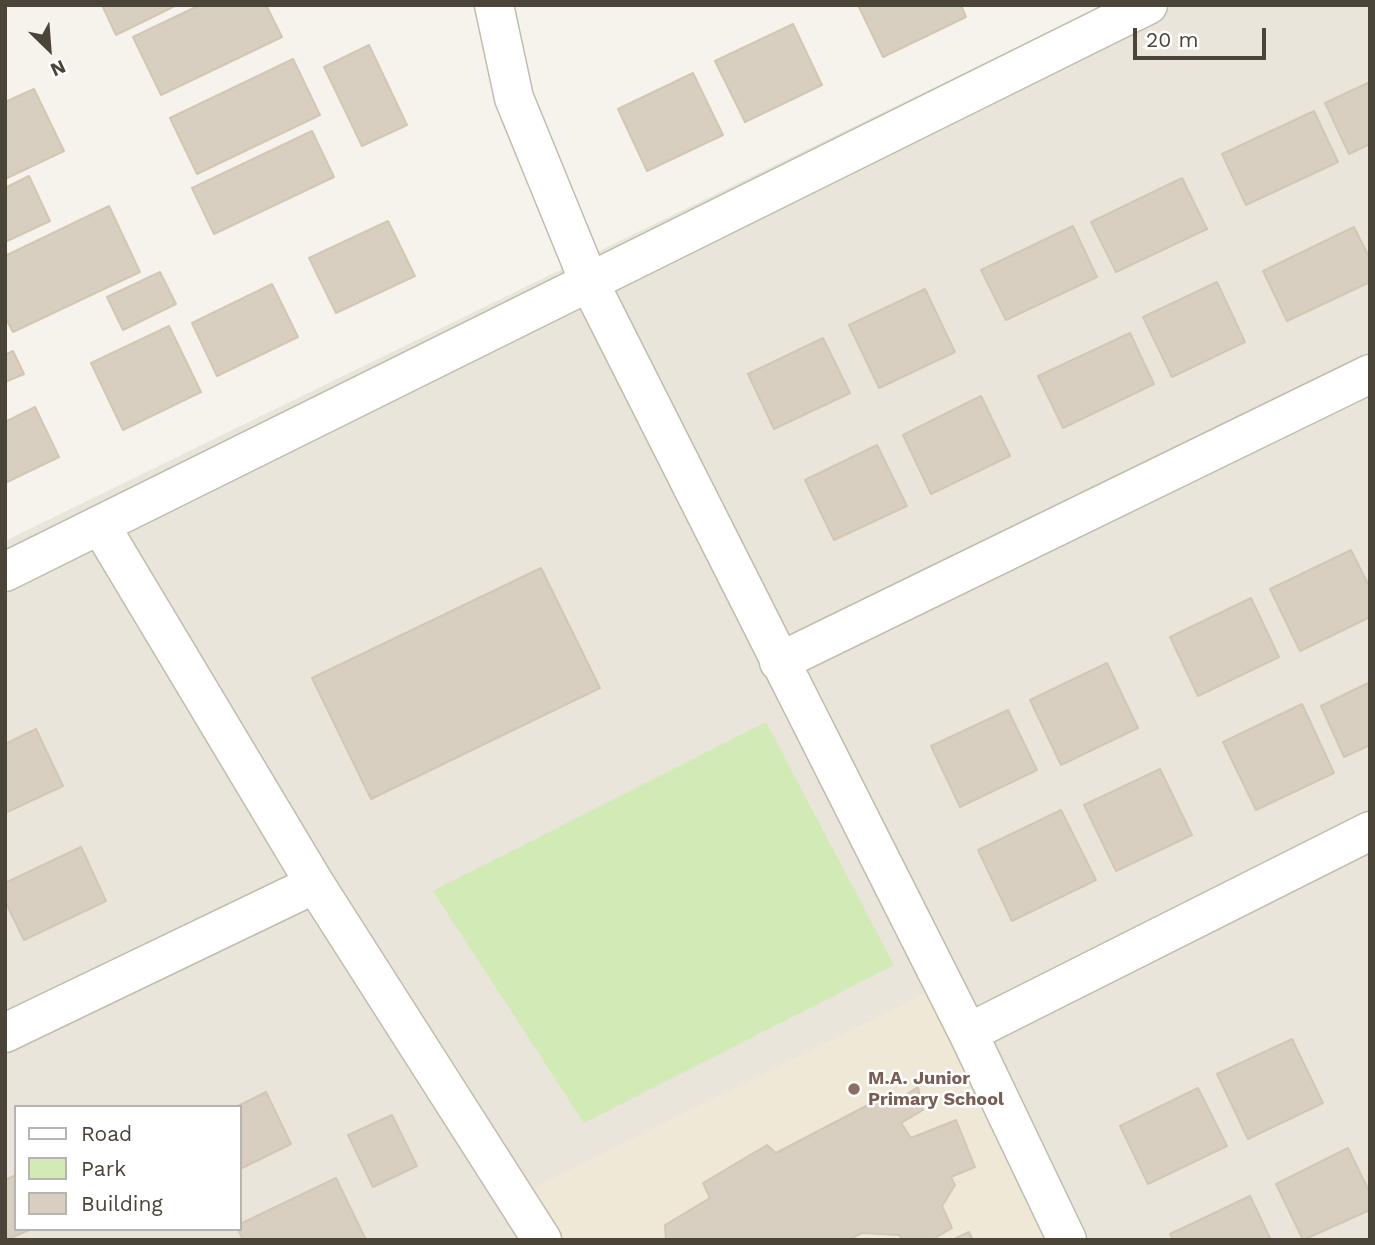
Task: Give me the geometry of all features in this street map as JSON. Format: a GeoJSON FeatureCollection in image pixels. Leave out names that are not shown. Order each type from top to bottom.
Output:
{"type":"FeatureCollection","features":[{"type":"Feature","properties":{"kind":"street"},"geometry":{"type":"LineString","coordinates":[[494,5],[514,98],[590,284],[968,1033],[1067,1240]]}},
{"type":"Feature","properties":{"kind":"street"},"geometry":{"type":"LineString","coordinates":[[5,572],[1148,5]]}},
{"type":"Feature","properties":{"kind":"street"},"geometry":{"type":"LineString","coordinates":[[779,662],[1370,374]]}},
{"type":"Feature","properties":{"kind":"street"},"geometry":{"type":"LineString","coordinates":[[100,525],[315,884],[542,1240]]}},
{"type":"Feature","properties":{"kind":"street"},"geometry":{"type":"LineString","coordinates":[[968,1033],[1370,831]]}},
{"type":"Feature","properties":{"kind":"street"},"geometry":{"type":"LineString","coordinates":[[5,1033],[315,884]]}},
{"type":"Feature","properties":{"kind":"shaded area"},"geometry":{"type":"Polygon","coordinates":[[[1103,5],[1370,5],[1370,1240],[5,1240],[5,541],[1103,5]]]}},
{"type":"Feature","properties":{"kind":"shaded area","name":"M.A. Junior Primary School"},"geometry":{"type":"Polygon","coordinates":[[[932,990],[1045,1240],[563,1240],[531,1189],[932,990]]]}},
{"type":"Feature","properties":{"kind":"green space"},"geometry":{"type":"Polygon","coordinates":[[[766,722],[894,965],[584,1123],[433,891],[766,722]]]}},
{"type":"Feature","properties":{"kind":"building"},"geometry":{"type":"Polygon","coordinates":[[[102,5],[177,5],[116,35],[102,5]]]}},
{"type":"Feature","properties":{"kind":"building"},"geometry":{"type":"Polygon","coordinates":[[[200,5],[266,5],[282,37],[161,95],[133,37],[200,5]]]}},
{"type":"Feature","properties":{"kind":"building"},"geometry":{"type":"Polygon","coordinates":[[[858,5],[961,5],[966,17],[883,57],[858,5]]]}},
{"type":"Feature","properties":{"kind":"building"},"geometry":{"type":"Polygon","coordinates":[[[793,24],[822,85],[745,122],[715,61],[793,24]]]}},
{"type":"Feature","properties":{"kind":"building"},"geometry":{"type":"Polygon","coordinates":[[[369,45],[407,125],[362,146],[324,67],[369,45]]]}},
{"type":"Feature","properties":{"kind":"building"},"geometry":{"type":"Polygon","coordinates":[[[293,59],[320,115],[197,174],[170,118],[293,59]]]}},
{"type":"Feature","properties":{"kind":"building"},"geometry":{"type":"Polygon","coordinates":[[[693,73],[723,135],[647,171],[618,109],[693,73]]]}},
{"type":"Feature","properties":{"kind":"building"},"geometry":{"type":"Polygon","coordinates":[[[1370,82],[1370,144],[1349,154],[1325,103],[1370,82]]]}},
{"type":"Feature","properties":{"kind":"building"},"geometry":{"type":"Polygon","coordinates":[[[34,89],[64,151],[5,179],[5,102],[34,89]]]}},
{"type":"Feature","properties":{"kind":"building"},"geometry":{"type":"Polygon","coordinates":[[[1314,111],[1338,162],[1246,205],[1222,154],[1314,111]]]}},
{"type":"Feature","properties":{"kind":"building"},"geometry":{"type":"Polygon","coordinates":[[[312,131],[334,177],[214,234],[192,188],[312,131]]]}},
{"type":"Feature","properties":{"kind":"building"},"geometry":{"type":"Polygon","coordinates":[[[29,176],[50,221],[5,242],[5,188],[29,176]]]}},
{"type":"Feature","properties":{"kind":"building"},"geometry":{"type":"Polygon","coordinates":[[[1182,178],[1207,229],[1116,272],[1091,222],[1182,178]]]}},
{"type":"Feature","properties":{"kind":"building"},"geometry":{"type":"Polygon","coordinates":[[[109,206],[140,272],[13,332],[5,317],[5,256],[109,206]]]}},
{"type":"Feature","properties":{"kind":"building"},"geometry":{"type":"Polygon","coordinates":[[[388,221],[415,276],[336,313],[309,258],[388,221]]]}},
{"type":"Feature","properties":{"kind":"building"},"geometry":{"type":"Polygon","coordinates":[[[1073,226],[1097,277],[1006,320],[981,270],[1073,226]]]}},
{"type":"Feature","properties":{"kind":"building"},"geometry":{"type":"Polygon","coordinates":[[[1354,227],[1370,259],[1370,282],[1287,321],[1263,271],[1354,227]]]}},
{"type":"Feature","properties":{"kind":"building"},"geometry":{"type":"Polygon","coordinates":[[[160,272],[176,304],[123,330],[107,297],[160,272]]]}},
{"type":"Feature","properties":{"kind":"building"},"geometry":{"type":"Polygon","coordinates":[[[1217,282],[1245,342],[1172,377],[1143,317],[1217,282]]]}},
{"type":"Feature","properties":{"kind":"building"},"geometry":{"type":"Polygon","coordinates":[[[272,284],[298,337],[217,376],[192,323],[272,284]]]}},
{"type":"Feature","properties":{"kind":"building"},"geometry":{"type":"Polygon","coordinates":[[[925,289],[955,352],[879,388],[849,325],[925,289]]]}},
{"type":"Feature","properties":{"kind":"building"},"geometry":{"type":"Polygon","coordinates":[[[169,326],[201,392],[123,430],[91,363],[169,326]]]}},
{"type":"Feature","properties":{"kind":"building"},"geometry":{"type":"Polygon","coordinates":[[[1130,333],[1154,384],[1063,428],[1038,376],[1130,333]]]}},
{"type":"Feature","properties":{"kind":"building"},"geometry":{"type":"Polygon","coordinates":[[[823,338],[850,393],[774,429],[748,374],[823,338]]]}},
{"type":"Feature","properties":{"kind":"building"},"geometry":{"type":"Polygon","coordinates":[[[13,351],[24,374],[5,382],[5,355],[13,351]]]}},
{"type":"Feature","properties":{"kind":"building"},"geometry":{"type":"Polygon","coordinates":[[[981,396],[1010,456],[931,494],[903,435],[981,396]]]}},
{"type":"Feature","properties":{"kind":"building"},"geometry":{"type":"Polygon","coordinates":[[[35,407],[59,457],[5,483],[5,422],[35,407]]]}},
{"type":"Feature","properties":{"kind":"building"},"geometry":{"type":"Polygon","coordinates":[[[877,445],[907,506],[834,540],[805,480],[877,445]]]}},
{"type":"Feature","properties":{"kind":"building"},"geometry":{"type":"Polygon","coordinates":[[[1351,550],[1370,588],[1370,617],[1300,651],[1270,589],[1351,550]]]}},
{"type":"Feature","properties":{"kind":"building"},"geometry":{"type":"Polygon","coordinates":[[[541,568],[600,688],[371,799],[312,678],[541,568]]]}},
{"type":"Feature","properties":{"kind":"building"},"geometry":{"type":"Polygon","coordinates":[[[1251,598],[1279,657],[1198,696],[1170,637],[1251,598]]]}},
{"type":"Feature","properties":{"kind":"building"},"geometry":{"type":"Polygon","coordinates":[[[1107,663],[1138,728],[1061,765],[1030,700],[1107,663]]]}},
{"type":"Feature","properties":{"kind":"building"},"geometry":{"type":"Polygon","coordinates":[[[1370,682],[1370,745],[1344,757],[1321,706],[1370,682]]]}},
{"type":"Feature","properties":{"kind":"building"},"geometry":{"type":"Polygon","coordinates":[[[1302,704],[1334,773],[1256,810],[1223,742],[1302,704]]]}},
{"type":"Feature","properties":{"kind":"building"},"geometry":{"type":"Polygon","coordinates":[[[1008,710],[1037,770],[960,807],[931,746],[1008,710]]]}},
{"type":"Feature","properties":{"kind":"building"},"geometry":{"type":"Polygon","coordinates":[[[36,729],[63,786],[5,813],[5,744],[36,729]]]}},
{"type":"Feature","properties":{"kind":"building"},"geometry":{"type":"Polygon","coordinates":[[[1160,769],[1192,835],[1116,871],[1084,805],[1160,769]]]}},
{"type":"Feature","properties":{"kind":"building"},"geometry":{"type":"Polygon","coordinates":[[[1061,810],[1096,880],[1012,921],[978,850],[1061,810]]]}},
{"type":"Feature","properties":{"kind":"building"},"geometry":{"type":"Polygon","coordinates":[[[81,847],[106,901],[24,940],[5,901],[5,883],[81,847]]]}},
{"type":"Feature","properties":{"kind":"building"},"geometry":{"type":"Polygon","coordinates":[[[1292,1039],[1323,1103],[1248,1139],[1217,1074],[1292,1039]]]}},
{"type":"Feature","properties":{"kind":"building"},"geometry":{"type":"Polygon","coordinates":[[[918,1087],[923,1110],[901,1123],[911,1138],[956,1120],[975,1167],[951,1177],[955,1185],[942,1206],[952,1228],[932,1240],[903,1240],[899,1235],[862,1233],[848,1240],[666,1240],[665,1225],[710,1198],[703,1183],[767,1145],[776,1153],[889,1094],[896,1101],[918,1087]]]}},
{"type":"Feature","properties":{"kind":"building"},"geometry":{"type":"Polygon","coordinates":[[[1198,1088],[1227,1146],[1148,1184],[1120,1126],[1198,1088]]]}},
{"type":"Feature","properties":{"kind":"building"},"geometry":{"type":"Polygon","coordinates":[[[266,1092],[291,1144],[242,1168],[240,1105],[266,1092]]]}},
{"type":"Feature","properties":{"kind":"building"},"geometry":{"type":"Polygon","coordinates":[[[392,1115],[417,1166],[373,1187],[348,1135],[392,1115]]]}},
{"type":"Feature","properties":{"kind":"building"},"geometry":{"type":"Polygon","coordinates":[[[1348,1148],[1370,1193],[1370,1210],[1303,1240],[1276,1184],[1348,1148]]]}},
{"type":"Feature","properties":{"kind":"building"},"geometry":{"type":"Polygon","coordinates":[[[14,1176],[14,1231],[27,1231],[5,1240],[5,1180],[14,1176]]]}},
{"type":"Feature","properties":{"kind":"building"},"geometry":{"type":"Polygon","coordinates":[[[336,1178],[366,1240],[243,1240],[239,1231],[242,1231],[242,1223],[336,1178]]]}},
{"type":"Feature","properties":{"kind":"building"},"geometry":{"type":"Polygon","coordinates":[[[1250,1196],[1271,1240],[1173,1240],[1170,1234],[1250,1196]]]}},
{"type":"Feature","properties":{"kind":"building"},"geometry":{"type":"Polygon","coordinates":[[[969,1232],[973,1240],[952,1240],[969,1232]]]}},
{"type":"Feature","properties":{"kind":"place","name":"M.A. Junior Primary School"},"geometry":{"type":"Point","coordinates":[854,1089]}}]}
